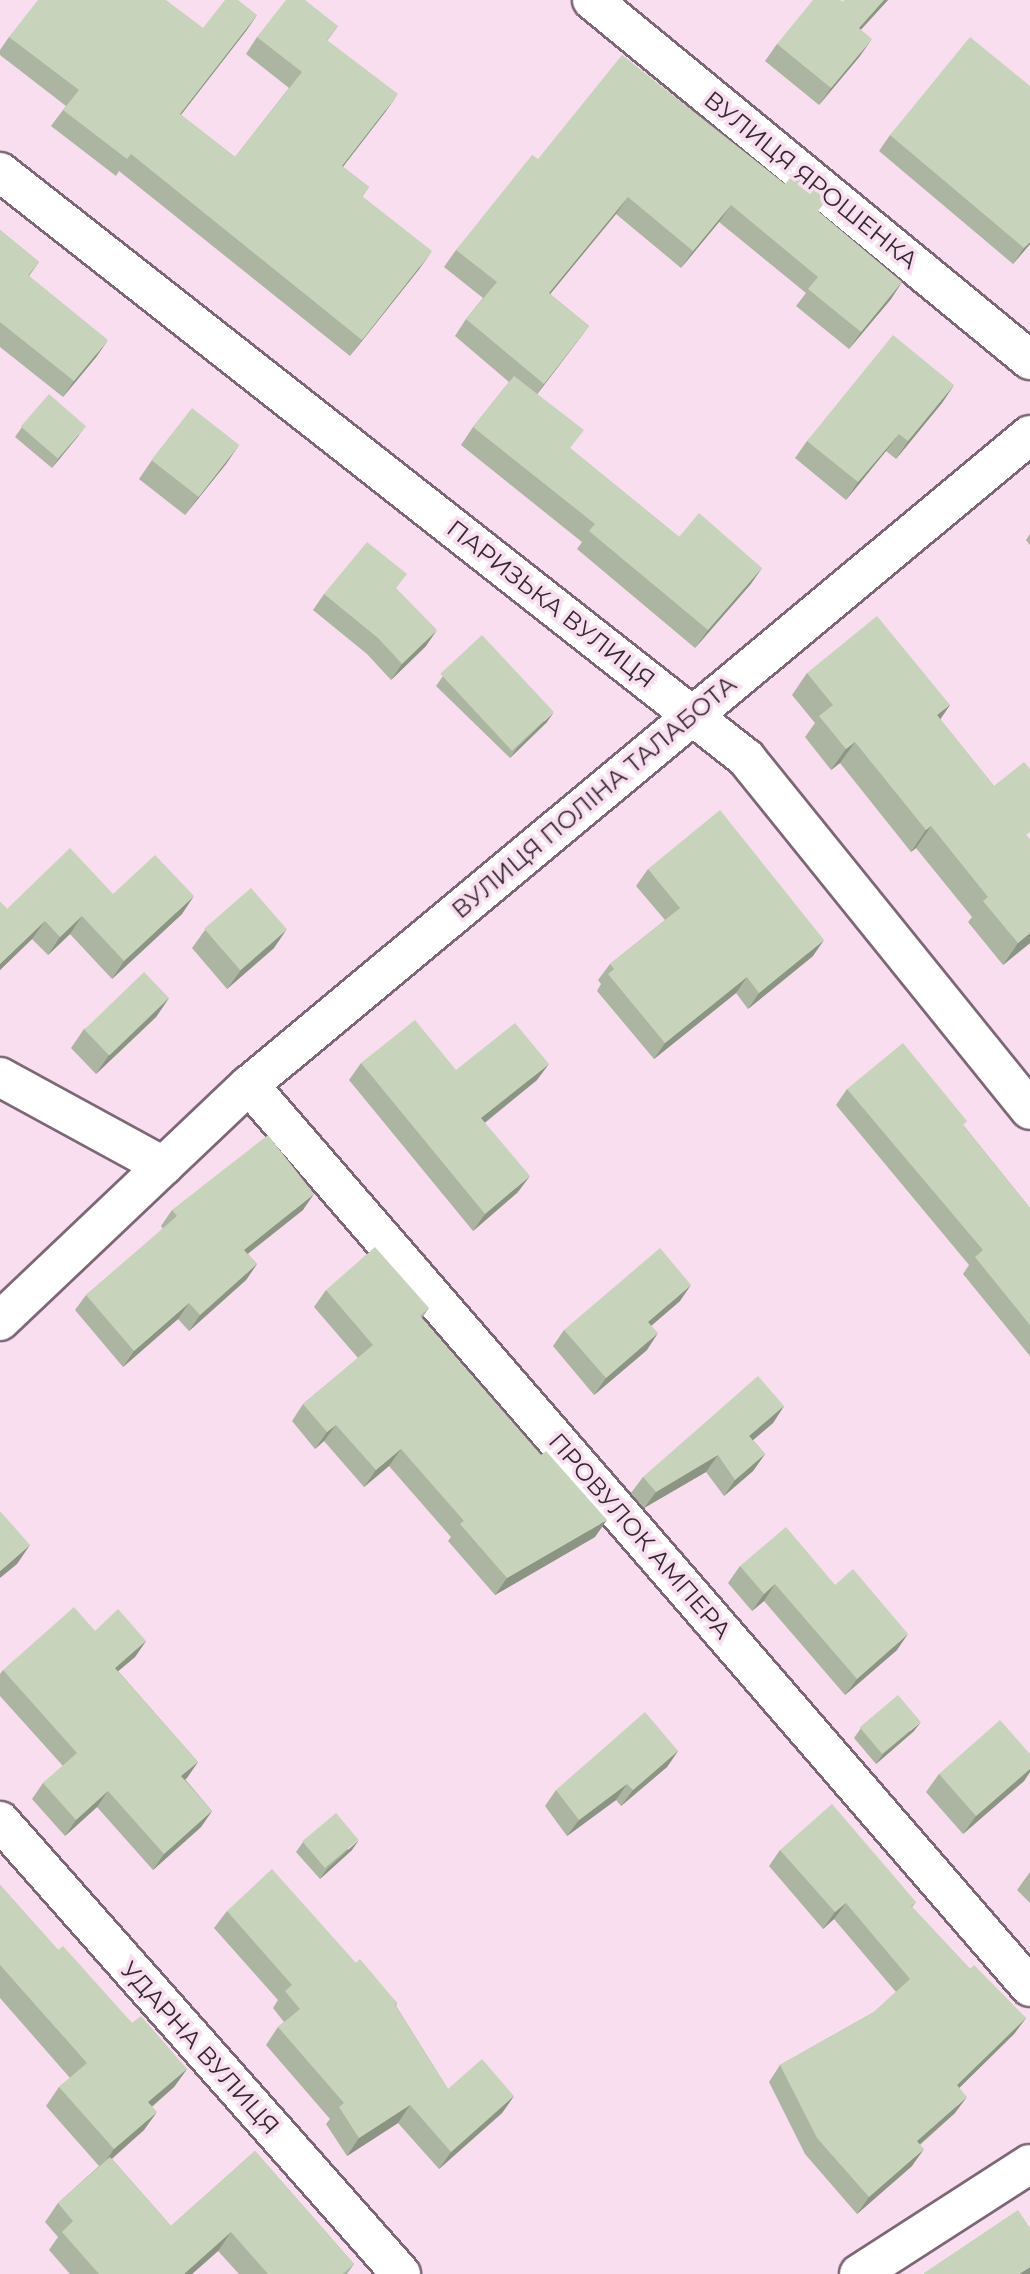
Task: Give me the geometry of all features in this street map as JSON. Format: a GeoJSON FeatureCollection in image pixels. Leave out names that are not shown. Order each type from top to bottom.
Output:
{"type":"FeatureCollection","features":[{"type":"Feature","properties":{"kind":"street","name":"ВУЛИЦЯ ЯРОШЕНКА"},"geometry":{"type":"LineString","coordinates":[[592,0],[1030,360]]}},
{"type":"Feature","properties":{"kind":"street","name":"ПАРИЗЬКА ВУЛИЦЯ"},"geometry":{"type":"LineString","coordinates":[[0,172],[746,758],[1030,1110]]}},
{"type":"Feature","properties":{"kind":"street","name":"ВУЛИЦЯ ПОЛІНА ТАЛАБОТА"},"geometry":{"type":"LineString","coordinates":[[163,1166],[249,1085],[1030,435]]}},
{"type":"Feature","properties":{"kind":"street"},"geometry":{"type":"LineString","coordinates":[[0,1077],[163,1166],[0,1321]]}},
{"type":"Feature","properties":{"kind":"street","name":"ПРОВУЛОК АМПЕРА"},"geometry":{"type":"LineString","coordinates":[[249,1085],[1030,1987]]}},
{"type":"Feature","properties":{"kind":"street","name":"УДАРНА ВУЛИЦЯ"},"geometry":{"type":"LineString","coordinates":[[0,1821],[401,2274]]}},
{"type":"Feature","properties":{"kind":"street"},"geometry":{"type":"LineString","coordinates":[[859,2274],[1030,2164]]}},
{"type":"Feature","properties":{"kind":"building"},"geometry":{"type":"Polygon","coordinates":[[[38,0],[166,0],[203,28],[225,0],[238,0],[257,15],[180,114],[235,157],[302,72],[257,37],[286,0],[305,0],[338,26],[327,40],[398,94],[342,166],[369,187],[362,196],[432,251],[362,340],[131,154],[127,159],[63,110],[79,90],[9,37],[38,0]]]}},
{"type":"Feature","properties":{"kind":"building"},"geometry":{"type":"Polygon","coordinates":[[[813,0],[884,0],[859,28],[872,39],[831,88],[777,44],[813,0]]]}},
{"type":"Feature","properties":{"kind":"building"},"geometry":{"type":"Polygon","coordinates":[[[970,37],[1030,86],[1030,242],[1024,248],[890,135],[970,37]]]}},
{"type":"Feature","properties":{"kind":"building"},"geometry":{"type":"Polygon","coordinates":[[[622,55],[785,184],[794,173],[827,200],[818,211],[902,282],[861,332],[808,289],[818,277],[731,205],[693,251],[628,197],[549,293],[589,326],[544,384],[466,319],[497,282],[456,250],[532,155],[538,159],[622,55]]]}},
{"type":"Feature","properties":{"kind":"building"},"geometry":{"type":"Polygon","coordinates":[[[0,230],[39,262],[28,275],[108,340],[74,381],[0,322],[0,230]]]}},
{"type":"Feature","properties":{"kind":"building"},"geometry":{"type":"Polygon","coordinates":[[[893,335],[954,385],[908,441],[899,434],[858,482],[807,441],[893,335]]]}},
{"type":"Feature","properties":{"kind":"building"},"geometry":{"type":"Polygon","coordinates":[[[514,376],[584,430],[570,448],[679,537],[699,513],[762,568],[708,630],[589,531],[595,524],[473,427],[514,376]]]}},
{"type":"Feature","properties":{"kind":"building"},"geometry":{"type":"Polygon","coordinates":[[[49,394],[86,426],[58,459],[21,426],[49,394]]]}},
{"type":"Feature","properties":{"kind":"building"},"geometry":{"type":"Polygon","coordinates":[[[192,408],[239,445],[199,497],[151,460],[192,408]]]}},
{"type":"Feature","properties":{"kind":"building"},"geometry":{"type":"Polygon","coordinates":[[[367,542],[407,574],[396,588],[437,630],[402,664],[378,638],[324,594],[367,542]]]}},
{"type":"Feature","properties":{"kind":"building"},"geometry":{"type":"Polygon","coordinates":[[[877,616],[950,705],[937,715],[994,786],[1024,762],[1030,769],[1030,832],[1026,835],[1030,839],[1030,933],[1018,943],[983,901],[988,897],[931,826],[926,830],[855,742],[846,749],[819,716],[833,705],[807,673],[877,616]]]}},
{"type":"Feature","properties":{"kind":"building"},"geometry":{"type":"Polygon","coordinates":[[[482,635],[554,712],[512,751],[440,674],[482,635]]]}},
{"type":"Feature","properties":{"kind":"building"},"geometry":{"type":"Polygon","coordinates":[[[720,810],[824,940],[759,993],[747,977],[665,1043],[608,974],[614,969],[610,964],[680,908],[648,869],[720,810]]]}},
{"type":"Feature","properties":{"kind":"building"},"geometry":{"type":"Polygon","coordinates":[[[70,848],[113,894],[155,855],[194,896],[124,961],[82,916],[60,937],[45,921],[0,964],[0,902],[7,909],[70,848]]]}},
{"type":"Feature","properties":{"kind":"building"},"geometry":{"type":"Polygon","coordinates":[[[251,888],[287,930],[240,970],[204,929],[251,888]]]}},
{"type":"Feature","properties":{"kind":"building"},"geometry":{"type":"Polygon","coordinates":[[[144,972],[169,998],[109,1056],[84,1030],[144,972]]]}},
{"type":"Feature","properties":{"kind":"building"},"geometry":{"type":"Polygon","coordinates":[[[415,1020],[456,1070],[515,1023],[549,1064],[481,1118],[530,1176],[485,1214],[361,1063],[415,1020]]]}},
{"type":"Feature","properties":{"kind":"building"},"geometry":{"type":"Polygon","coordinates":[[[903,1043],[967,1121],[963,1125],[1030,1208],[1030,1325],[975,1257],[983,1250],[847,1089],[903,1043]]]}},
{"type":"Feature","properties":{"kind":"building"},"geometry":{"type":"Polygon","coordinates":[[[268,1135],[314,1194],[244,1250],[257,1264],[200,1315],[189,1303],[134,1351],[86,1295],[177,1216],[172,1210],[268,1135]]]}},
{"type":"Feature","properties":{"kind":"building"},"geometry":{"type":"Polygon","coordinates":[[[375,1247],[429,1308],[420,1316],[541,1455],[546,1451],[607,1520],[507,1578],[460,1524],[464,1521],[401,1449],[376,1470],[336,1425],[327,1432],[303,1404],[373,1345],[326,1290],[375,1247]]]}},
{"type":"Feature","properties":{"kind":"building"},"geometry":{"type":"Polygon","coordinates":[[[660,1248],[691,1285],[648,1322],[658,1333],[606,1378],[564,1330],[660,1248]]]}},
{"type":"Feature","properties":{"kind":"building"},"geometry":{"type":"Polygon","coordinates":[[[758,1376],[784,1406],[749,1436],[765,1454],[735,1480],[718,1455],[656,1492],[643,1477],[758,1376]]]}},
{"type":"Feature","properties":{"kind":"building"},"geometry":{"type":"Polygon","coordinates":[[[0,1511],[30,1545],[0,1571],[0,1511]]]}},
{"type":"Feature","properties":{"kind":"building"},"geometry":{"type":"Polygon","coordinates":[[[786,1527],[835,1585],[853,1569],[908,1634],[857,1679],[775,1584],[764,1594],[740,1566],[786,1527]]]}},
{"type":"Feature","properties":{"kind":"building"},"geometry":{"type":"Polygon","coordinates":[[[74,1607],[95,1631],[118,1609],[146,1641],[115,1668],[198,1762],[181,1776],[212,1811],[164,1854],[108,1791],[76,1820],[43,1783],[77,1753],[3,1670],[74,1607]]]}},
{"type":"Feature","properties":{"kind":"building"},"geometry":{"type":"Polygon","coordinates":[[[898,1695],[920,1722],[882,1754],[860,1727],[898,1695]]]}},
{"type":"Feature","properties":{"kind":"building"},"geometry":{"type":"Polygon","coordinates":[[[645,1712],[678,1751],[633,1790],[627,1784],[579,1820],[556,1790],[645,1712]]]}},
{"type":"Feature","properties":{"kind":"building"},"geometry":{"type":"Polygon","coordinates":[[[1000,1720],[1030,1754],[1030,1769],[976,1816],[939,1774],[1000,1720]]]}},
{"type":"Feature","properties":{"kind":"building"},"geometry":{"type":"Polygon","coordinates":[[[832,1804],[916,1902],[911,1906],[970,1969],[974,1965],[1026,2018],[957,2085],[967,2097],[917,2141],[924,2149],[869,2197],[817,2138],[780,2065],[874,2012],[910,1979],[846,1903],[835,1912],[780,1850],[832,1804]]]}},
{"type":"Feature","properties":{"kind":"building"},"geometry":{"type":"Polygon","coordinates":[[[336,1813],[358,1840],[325,1868],[302,1841],[336,1813]]]}},
{"type":"Feature","properties":{"kind":"building"},"geometry":{"type":"Polygon","coordinates":[[[272,1869],[356,1963],[360,1959],[397,2003],[395,2005],[448,2089],[482,2059],[514,2096],[451,2152],[410,2105],[359,2138],[339,2107],[344,2103],[278,2027],[300,2009],[285,1991],[292,1985],[227,1911],[272,1869]]]}},
{"type":"Feature","properties":{"kind":"building"},"geometry":{"type":"Polygon","coordinates":[[[0,1885],[58,1950],[63,1946],[132,2023],[141,2016],[187,2069],[148,2102],[157,2112],[114,2149],[59,2087],[87,2063],[0,1965],[0,1885]]]}},
{"type":"Feature","properties":{"kind":"building"},"geometry":{"type":"Polygon","coordinates":[[[255,2151],[354,2264],[343,2274],[268,2274],[231,2232],[184,2274],[99,2274],[62,2232],[73,2221],[58,2203],[110,2157],[171,2226],[255,2151]]]}},
{"type":"Feature","properties":{"kind":"building"},"geometry":{"type":"Polygon","coordinates":[[[1018,2210],[1030,2228],[1030,2267],[1019,2274],[924,2274],[924,2273],[1018,2210]]]}}]}
